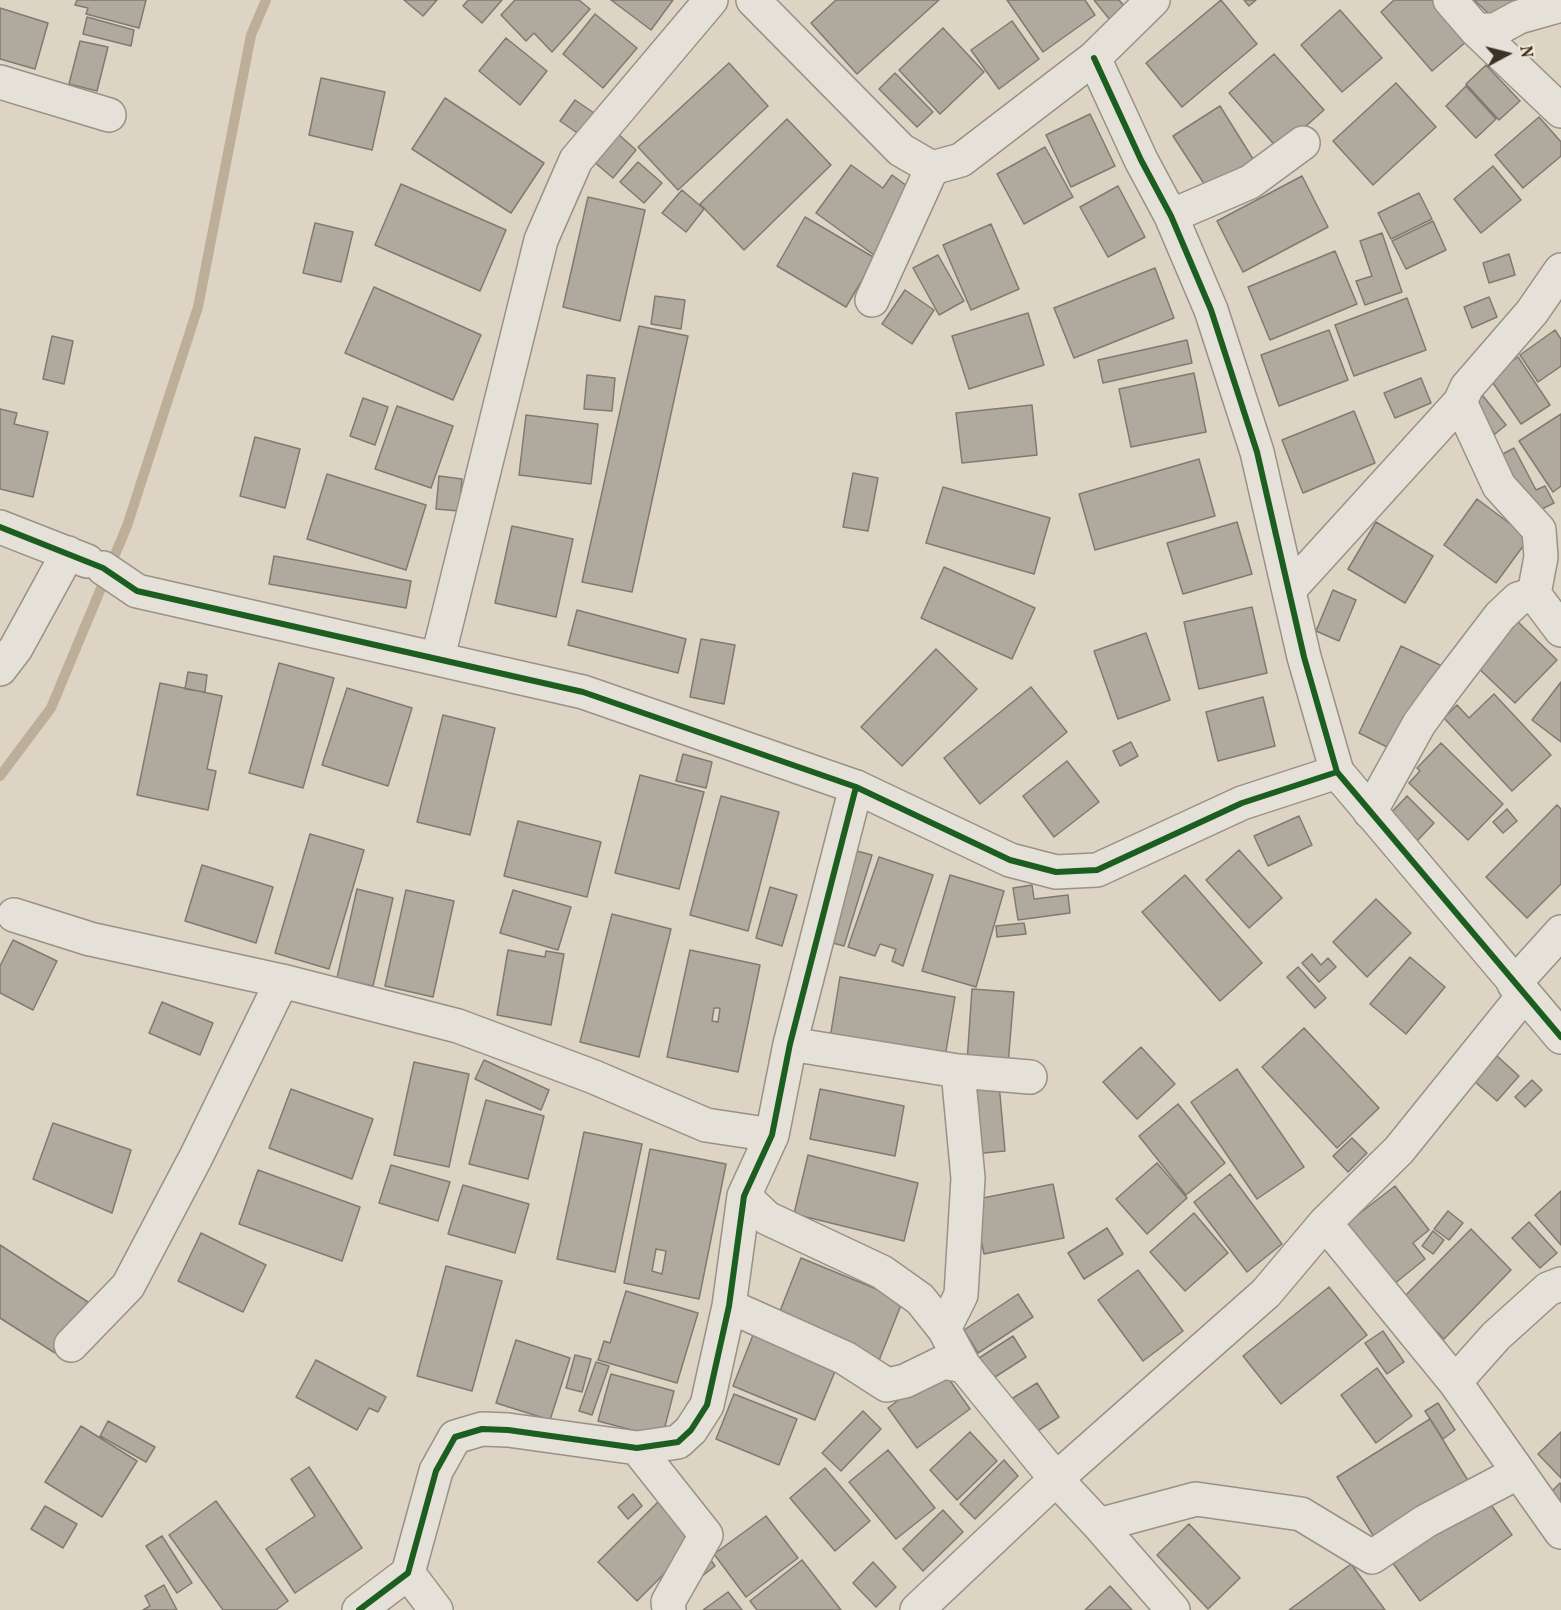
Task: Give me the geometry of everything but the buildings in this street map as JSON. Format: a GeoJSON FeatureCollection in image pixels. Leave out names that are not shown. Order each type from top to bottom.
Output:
{"type":"FeatureCollection","features":[{"type":"Feature","properties":{"kind":"street"},"geometry":{"type":"LineString","coordinates":[[438,657],[541,240],[576,160],[711,0]]}},
{"type":"Feature","properties":{"kind":"street"},"geometry":{"type":"LineString","coordinates":[[753,0],[900,150],[932,168],[961,160],[1094,58],[1153,0]]}},
{"type":"Feature","properties":{"kind":"street"},"geometry":{"type":"LineString","coordinates":[[1450,0],[1476,30],[1561,111]]}},
{"type":"Feature","properties":{"kind":"street"},"geometry":{"type":"LineString","coordinates":[[1476,30],[1495,30],[1519,17],[1561,5]]}},
{"type":"Feature","properties":{"kind":"street"},"geometry":{"type":"LineString","coordinates":[[1094,58],[1141,160],[1171,216],[1211,310],[1257,452],[1304,657],[1337,772],[1561,1037]]}},
{"type":"Feature","properties":{"kind":"street"},"geometry":{"type":"LineString","coordinates":[[0,82],[109,115]]}},
{"type":"Feature","properties":{"kind":"street"},"geometry":{"type":"LineString","coordinates":[[1171,216],[1250,182],[1303,143]]}},
{"type":"Feature","properties":{"kind":"street"},"geometry":{"type":"LineString","coordinates":[[872,300],[932,168]]}},
{"type":"Feature","properties":{"kind":"street"},"geometry":{"type":"LineString","coordinates":[[1289,591],[1460,402],[1467,387],[1557,286]]}},
{"type":"Feature","properties":{"kind":"street"},"geometry":{"type":"LineString","coordinates":[[1460,402],[1499,486],[1539,530],[1541,557],[1534,594],[1561,630]]}},
{"type":"Feature","properties":{"kind":"street"},"geometry":{"type":"LineString","coordinates":[[0,527],[103,568],[137,591],[438,657],[583,692],[856,787],[1010,860],[1056,872],[1097,870],[1242,803],[1337,772]]}},
{"type":"Feature","properties":{"kind":"street"},"geometry":{"type":"LineString","coordinates":[[0,669],[16,648],[68,553]]}},
{"type":"Feature","properties":{"kind":"street"},"geometry":{"type":"LineString","coordinates":[[1370,812],[1419,724],[1442,692],[1500,616],[1518,599],[1534,594]]}},
{"type":"Feature","properties":{"kind":"street"},"geometry":{"type":"LineString","coordinates":[[358,1610],[408,1573],[436,1471],[455,1437],[482,1429],[508,1430],[637,1448],[678,1442],[691,1430],[707,1405],[729,1306],[744,1196],[772,1135],[790,1044],[856,787]]}},
{"type":"Feature","properties":{"kind":"street"},"geometry":{"type":"LineString","coordinates":[[15,915],[90,939],[282,981],[458,1026],[594,1077],[706,1125],[772,1135]]}},
{"type":"Feature","properties":{"kind":"street"},"geometry":{"type":"LineString","coordinates":[[916,1610],[1056,1479],[1266,1293],[1325,1223],[1399,1150],[1561,932]]}},
{"type":"Feature","properties":{"kind":"street"},"geometry":{"type":"LineString","coordinates":[[71,1345],[128,1286],[196,1157],[282,981]]}},
{"type":"Feature","properties":{"kind":"street"},"geometry":{"type":"LineString","coordinates":[[790,1044],[832,1053],[958,1071],[1030,1077]]}},
{"type":"Feature","properties":{"kind":"street"},"geometry":{"type":"LineString","coordinates":[[944,1329],[961,1295],[968,1178],[958,1071]]}},
{"type":"Feature","properties":{"kind":"street"},"geometry":{"type":"LineString","coordinates":[[744,1196],[767,1218],[882,1272],[920,1299],[944,1329],[964,1366],[1056,1479],[1173,1610]]}},
{"type":"Feature","properties":{"kind":"street"},"geometry":{"type":"LineString","coordinates":[[1325,1223],[1455,1382],[1517,1473],[1561,1532]]}},
{"type":"Feature","properties":{"kind":"street"},"geometry":{"type":"LineString","coordinates":[[1455,1382],[1496,1336],[1548,1289],[1561,1284]]}},
{"type":"Feature","properties":{"kind":"street"},"geometry":{"type":"LineString","coordinates":[[729,1306],[845,1358],[886,1385],[905,1381],[944,1362],[964,1366]]}},
{"type":"Feature","properties":{"kind":"street"},"geometry":{"type":"LineString","coordinates":[[637,1448],[706,1535],[669,1602],[669,1610]]}},
{"type":"Feature","properties":{"kind":"street"},"geometry":{"type":"LineString","coordinates":[[1099,1525],[1196,1499],[1301,1514],[1372,1557],[1426,1521],[1517,1473]]}},
{"type":"Feature","properties":{"kind":"street"},"geometry":{"type":"LineString","coordinates":[[408,1573],[436,1610]]}},
{"type":"Feature","properties":{"kind":"waterway"},"geometry":{"type":"LineString","coordinates":[[0,776],[51,708],[127,526],[198,307],[251,35],[266,0]]}},
{"type":"Feature","properties":{"kind":"cycle path"},"geometry":{"type":"LineString","coordinates":[[1094,58],[1141,160],[1171,216],[1211,310],[1257,452],[1304,657],[1337,772],[1561,1037]]}},
{"type":"Feature","properties":{"kind":"cycle path"},"geometry":{"type":"LineString","coordinates":[[0,527],[103,568],[137,591],[583,692],[856,787],[1010,860],[1056,872],[1097,870],[1242,803],[1337,772]]}},
{"type":"Feature","properties":{"kind":"cycle path"},"geometry":{"type":"LineString","coordinates":[[359,1610],[408,1573],[436,1471],[455,1437],[482,1429],[508,1430],[637,1448],[678,1442],[691,1430],[707,1405],[729,1306],[744,1196],[772,1135],[790,1044],[856,787]]}}]}
